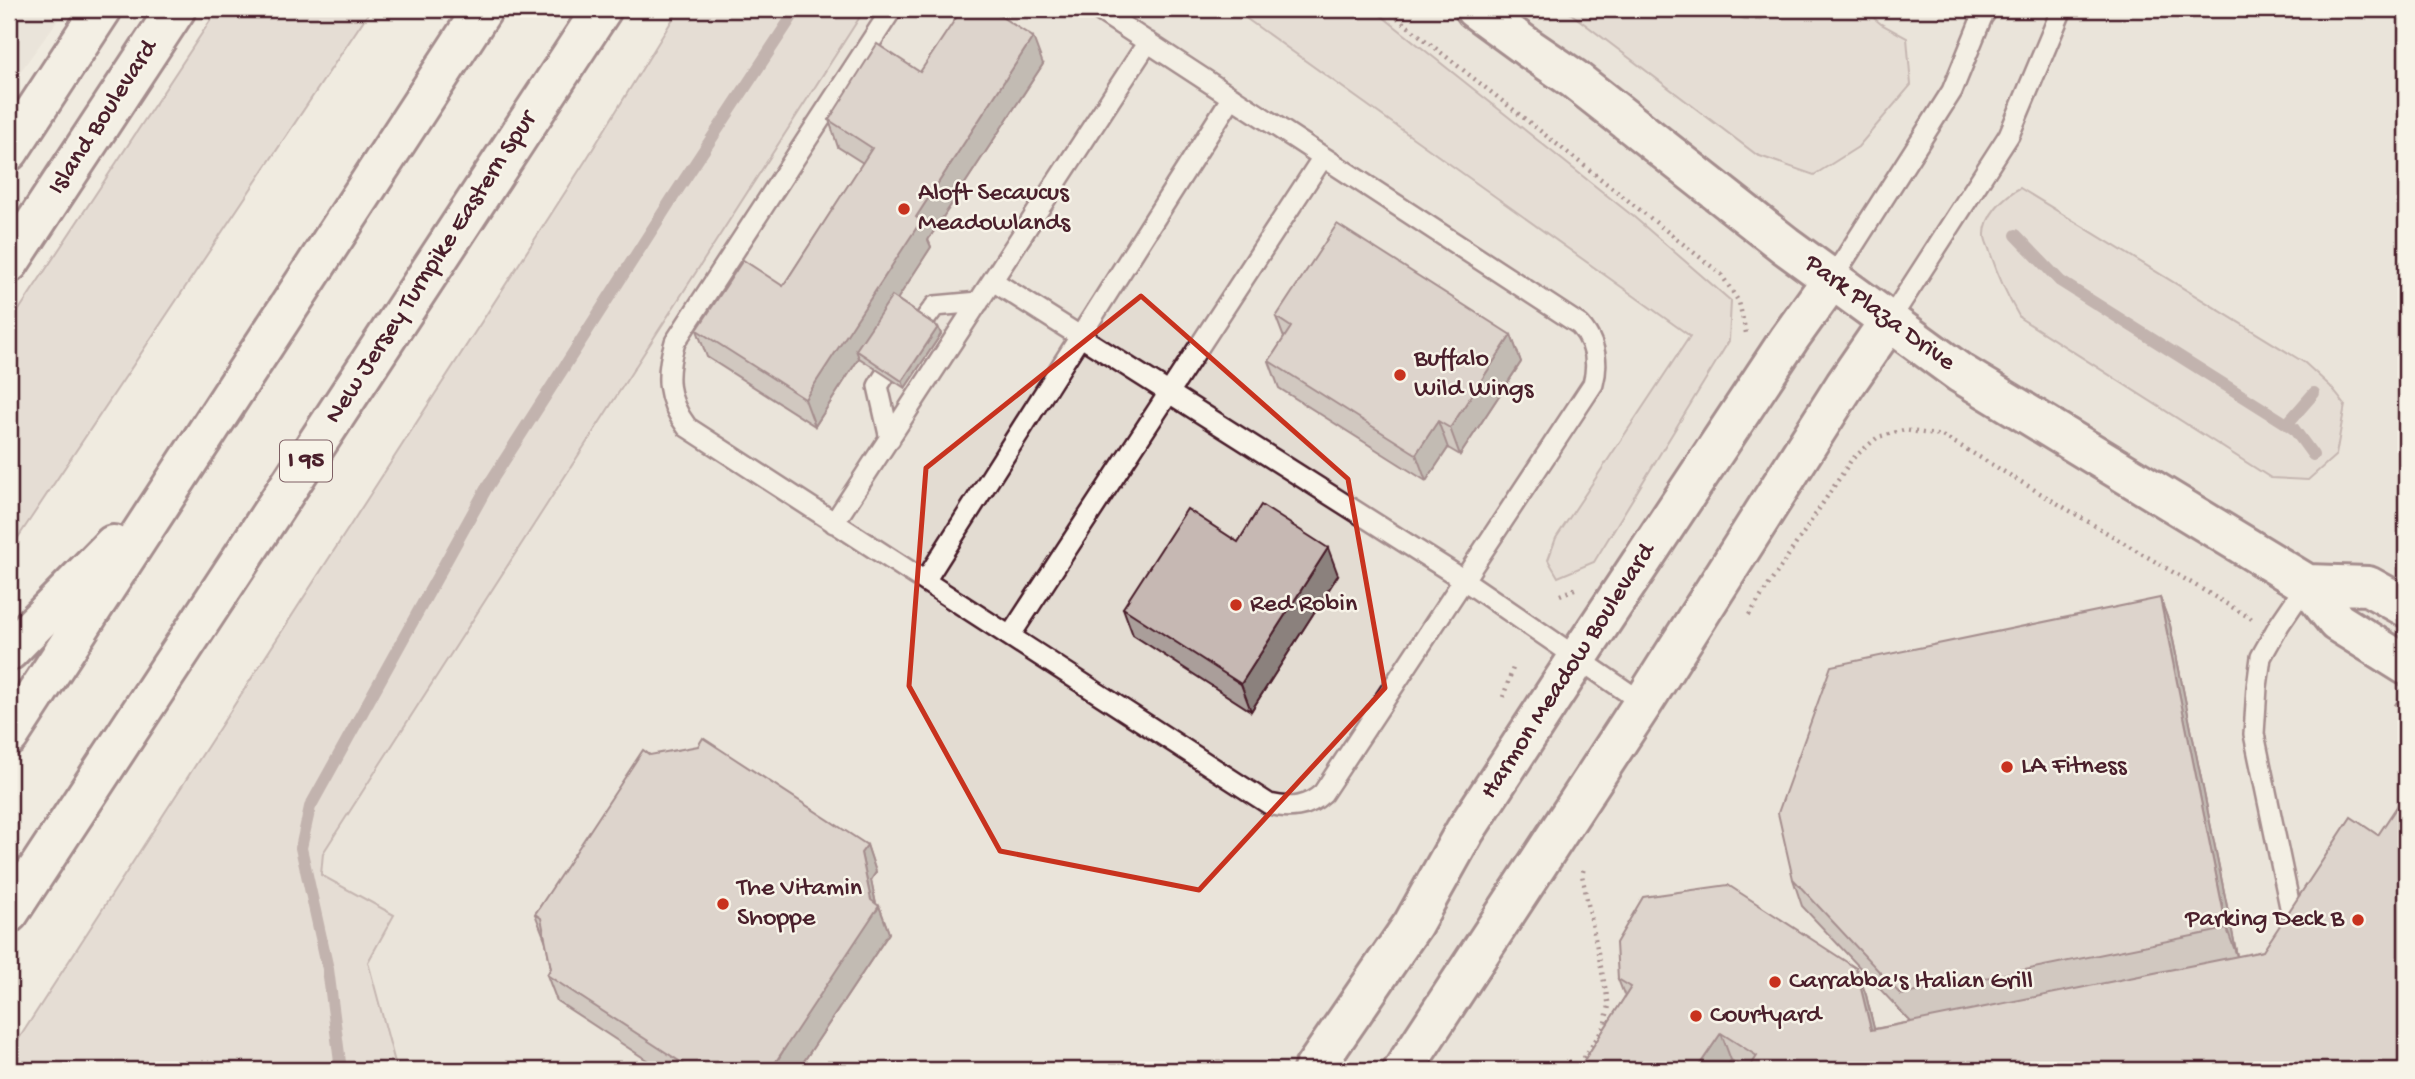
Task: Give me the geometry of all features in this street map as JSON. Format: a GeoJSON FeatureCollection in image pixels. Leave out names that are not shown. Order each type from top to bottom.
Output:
{"type":"FeatureCollection","features":[{"type":"Feature","properties":{"kind":"main road"},"geometry":{"type":"LineString","coordinates":[[9,151],[102,9]]}},
{"type":"Feature","properties":{"kind":"main road","name":"Island Boulevard"},"geometry":{"type":"LineString","coordinates":[[9,263],[176,9]]}},
{"type":"Feature","properties":{"kind":"main road"},"geometry":{"type":"LineString","coordinates":[[9,736],[483,9]]}},
{"type":"Feature","properties":{"kind":"main road","name":"New Jersey Turnpike Eastern Spur"},"geometry":{"type":"LineString","coordinates":[[9,913],[603,9]]}},
{"type":"Feature","properties":{"kind":"main road","name":"Park Plaza Drive"},"geometry":{"type":"LineString","coordinates":[[1475,9],[1574,79],[1785,245],[1960,373],[2307,584],[2337,622],[2406,665]]}},
{"type":"Feature","properties":{"kind":"main road","name":"Harmon Meadow Boulevard"},"geometry":{"type":"LineString","coordinates":[[1313,1070],[1413,923],[1465,831],[1577,659],[1788,339],[1832,279]]}},
{"type":"Feature","properties":{"kind":"main road"},"geometry":{"type":"LineString","coordinates":[[1403,1070],[1889,321]]}},
{"type":"Feature","properties":{"kind":"main road"},"geometry":{"type":"LineString","coordinates":[[9,651],[171,486]]}},
{"type":"Feature","properties":{"kind":"main road","name":"Park Plaza Drive"},"geometry":{"type":"LineString","coordinates":[[2307,584],[2368,586],[2406,607]]}},
{"type":"Feature","properties":{"kind":"lane"},"geometry":{"type":"LineString","coordinates":[[892,9],[675,342],[669,366],[672,404],[687,427],[1269,804],[1283,807],[1301,806],[1314,802],[1323,793],[1593,384],[1597,370],[1593,345],[1580,325],[1097,9]]}},
{"type":"Feature","properties":{"kind":"lane"},"geometry":{"type":"LineString","coordinates":[[1889,321],[2009,135],[2062,9]]}},
{"type":"Feature","properties":{"kind":"lane"},"geometry":{"type":"LineString","coordinates":[[1832,279],[1952,91],[1979,12]]}},
{"type":"Feature","properties":{"kind":"lane"},"geometry":{"type":"LineString","coordinates":[[834,523],[1148,42]]}},
{"type":"Feature","properties":{"kind":"lane"},"geometry":{"type":"LineString","coordinates":[[925,581],[1232,97]]}},
{"type":"Feature","properties":{"kind":"lane"},"geometry":{"type":"LineString","coordinates":[[1010,636],[1324,157]]}},
{"type":"Feature","properties":{"kind":"lane"},"geometry":{"type":"LineString","coordinates":[[993,281],[1464,580],[1643,703]]}},
{"type":"Feature","properties":{"kind":"lane"},"geometry":{"type":"LineString","coordinates":[[923,322],[935,306],[979,302]]}},
{"type":"Feature","properties":{"kind":"lane"},"geometry":{"type":"LineString","coordinates":[[885,375],[877,386],[890,439]]}},
{"type":"Feature","properties":{"kind":"lane"},"geometry":{"type":"LineString","coordinates":[[2294,926],[2254,734],[2261,657],[2307,584]]}},
{"type":"Feature","properties":{"kind":"path"},"geometry":{"type":"LineString","coordinates":[[1386,9],[1721,274],[1739,302],[1747,338]]}},
{"type":"Feature","properties":{"kind":"path"},"geometry":{"type":"LineString","coordinates":[[1747,618],[1852,459],[1878,437],[1904,430],[1942,436],[1959,444],[2275,632]]}},
{"type":"Feature","properties":{"kind":"path"},"geometry":{"type":"LineString","coordinates":[[1560,595],[1584,586]]}},
{"type":"Feature","properties":{"kind":"path"},"geometry":{"type":"LineString","coordinates":[[2394,703],[2406,710]]}},
{"type":"Feature","properties":{"kind":"path"},"geometry":{"type":"LineString","coordinates":[[1576,1070],[1604,1027],[1609,1006],[1582,875],[1588,858]]}},
{"type":"Feature","properties":{"kind":"highlighted area"},"geometry":{"type":"Polygon","coordinates":[[[1141,296],[1348,479],[1385,688],[1199,890],[1000,851],[909,686],[926,468],[1141,296]]]}},
{"type":"Feature","properties":{"kind":"shaded area"},"geometry":{"type":"Polygon","coordinates":[[[9,9],[66,9],[9,87],[9,9]]]}},
{"type":"Feature","properties":{"kind":"shaded area"},"geometry":{"type":"Polygon","coordinates":[[[218,9],[371,9],[9,551],[9,325],[218,9]]]}},
{"type":"Feature","properties":{"kind":"shaded area"},"geometry":{"type":"Polygon","coordinates":[[[679,9],[865,9],[323,853],[321,875],[394,915],[368,962],[397,1070],[9,1070],[9,1054],[586,160],[679,9]]]}},
{"type":"Feature","properties":{"kind":"shaded area"},"geometry":{"type":"Polygon","coordinates":[[[865,9],[2406,9],[2406,1070],[184,1070],[865,9]]]}},
{"type":"Feature","properties":{"kind":"shaded area"},"geometry":{"type":"Polygon","coordinates":[[[1233,9],[1373,9],[1634,217],[1731,301],[1729,341],[1594,562],[1558,577],[1548,560],[1556,538],[1690,336],[1233,9]]]}},
{"type":"Feature","properties":{"kind":"shaded area"},"geometry":{"type":"Polygon","coordinates":[[[1565,9],[1863,9],[1881,24],[1907,38],[1911,85],[1858,147],[1814,175],[1757,155],[1565,9]]]}},
{"type":"Feature","properties":{"kind":"shaded area"},"geometry":{"type":"Polygon","coordinates":[[[2020,188],[2305,363],[2330,386],[2345,405],[2336,455],[2308,480],[2271,478],[2020,318],[2000,278],[1985,236],[1991,214],[2020,188]]]}},
{"type":"Feature","properties":{"kind":"building","name":"Aloft Secaucus Meadowlands"},"geometry":{"type":"Polygon","coordinates":[[[962,9],[989,9],[1033,37],[916,217],[921,221],[805,399],[697,330],[743,260],[783,286],[872,148],[829,120],[877,44],[920,72],[962,9]]]}},
{"type":"Feature","properties":{"kind":"building","name":"Buffalo Wild Wings"},"geometry":{"type":"Polygon","coordinates":[[[1337,224],[1511,335],[1450,428],[1438,421],[1416,454],[1269,361],[1291,327],[1276,317],[1337,224]]]}},
{"type":"Feature","properties":{"kind":"building"},"geometry":{"type":"Polygon","coordinates":[[[892,296],[938,327],[902,381],[856,350],[892,296]]]}},
{"type":"Feature","properties":{"kind":"building","name":"Red Robin"},"geometry":{"type":"Polygon","coordinates":[[[1261,505],[1328,548],[1241,684],[1123,608],[1187,509],[1238,542],[1261,505]]]}},
{"type":"Feature","properties":{"kind":"building","name":"LA Fitness"},"geometry":{"type":"Polygon","coordinates":[[[2160,598],[2227,929],[1901,995],[1793,879],[1778,813],[1831,666],[2160,598]]]}},
{"type":"Feature","properties":{"kind":"building","name":"The Vitamin Shoppe"},"geometry":{"type":"Polygon","coordinates":[[[703,738],[867,845],[861,853],[871,900],[879,906],[771,1069],[763,1064],[734,1070],[693,1070],[547,975],[551,968],[541,918],[535,914],[643,750],[650,755],[698,746],[703,738]]]}},
{"type":"Feature","properties":{"kind":"building"},"geometry":{"type":"Polygon","coordinates":[[[2400,802],[2406,806],[2406,1070],[1748,1070],[1757,1056],[1721,1033],[1696,1070],[1578,1070],[1631,987],[1618,979],[1616,943],[1643,897],[1728,885],[1856,968],[1871,1030],[2263,951],[2351,817],[2378,835],[2400,802]]]}},
{"type":"Feature","properties":{"kind":"waterway"},"geometry":{"type":"LineString","coordinates":[[341,1070],[328,969],[301,848],[310,807],[486,489],[797,9]]}},
{"type":"Feature","properties":{"kind":"waterway"},"geometry":{"type":"LineString","coordinates":[[1735,9],[1754,15],[1774,9]]}},
{"type":"Feature","properties":{"kind":"waterway"},"geometry":{"type":"LineString","coordinates":[[2016,235],[2060,281],[2287,424],[2294,429],[2313,455]]}},
{"type":"Feature","properties":{"kind":"waterway"},"geometry":{"type":"LineString","coordinates":[[2287,424],[2314,393]]}},
{"type":"Feature","properties":{"kind":"place","name":"Aloft Secaucus Meadowlands"},"geometry":{"type":"Point","coordinates":[904,209]}},
{"type":"Feature","properties":{"kind":"place","name":"Buffalo Wild Wings"},"geometry":{"type":"Point","coordinates":[1400,375]}},
{"type":"Feature","properties":{"kind":"place","name":"Red Robin"},"geometry":{"type":"Point","coordinates":[1236,605]}},
{"type":"Feature","properties":{"kind":"place","name":"LA Fitness"},"geometry":{"type":"Point","coordinates":[2007,767]}},
{"type":"Feature","properties":{"kind":"place","name":"The Vitamin Shoppe"},"geometry":{"type":"Point","coordinates":[723,904]}},
{"type":"Feature","properties":{"kind":"place","name":"Parking Deck B"},"geometry":{"type":"Point","coordinates":[2358,920]}},
{"type":"Feature","properties":{"kind":"place","name":"Carrabba's Italian Grill"},"geometry":{"type":"Point","coordinates":[1775,982]}},
{"type":"Feature","properties":{"kind":"place","name":"Courtyard"},"geometry":{"type":"Point","coordinates":[1696,1016]}}]}
